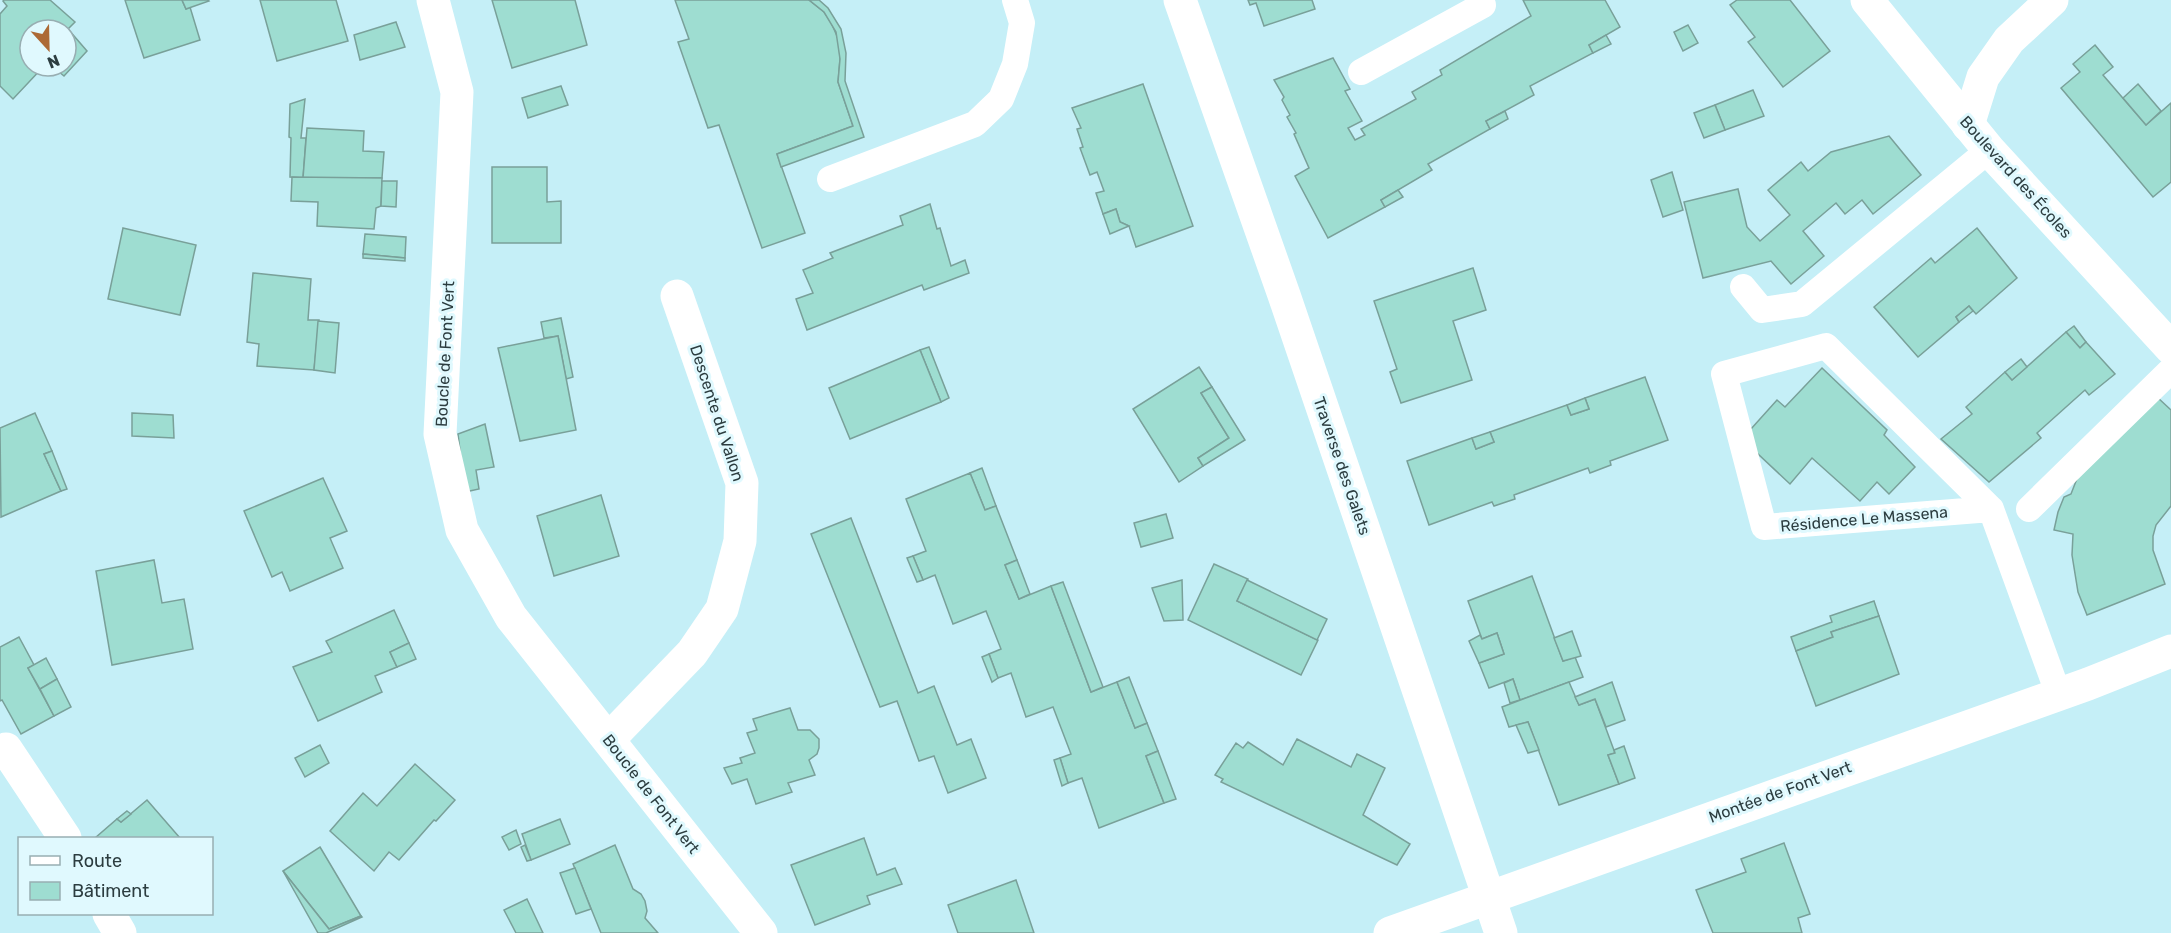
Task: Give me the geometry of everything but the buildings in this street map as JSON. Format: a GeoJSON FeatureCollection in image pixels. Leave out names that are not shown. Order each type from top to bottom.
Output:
{"type":"FeatureCollection","features":[{"type":"Feature","properties":{"kind":"street","name":"Boucle de Font Vert"},"geometry":{"type":"LineString","coordinates":[[433,0],[457,92],[441,434],[462,530],[511,617],[761,933]]}},
{"type":"Feature","properties":{"kind":"street","name":"Traverse des Galets"},"geometry":{"type":"LineString","coordinates":[[1180,0],[1502,933]]}},
{"type":"Feature","properties":{"kind":"street","name":"Boulevard des Écoles"},"geometry":{"type":"LineString","coordinates":[[1867,0],[1978,138],[2171,348]]}},
{"type":"Feature","properties":{"kind":"street"},"geometry":{"type":"LineString","coordinates":[[1978,138],[1983,77],[2009,40],[2052,0]]}},
{"type":"Feature","properties":{"kind":"street","name":"Descente du Vallon"},"geometry":{"type":"LineString","coordinates":[[609,739],[692,653],[722,609],[740,541],[742,483],[677,296]]}},
{"type":"Feature","properties":{"kind":"street","name":"Montée de Font Vert"},"geometry":{"type":"LineString","coordinates":[[1390,933],[2171,651]]}},
{"type":"Feature","properties":{"kind":"street"},"geometry":{"type":"LineString","coordinates":[[6,749],[64,837]]}},
{"type":"Feature","properties":{"kind":"street"},"geometry":{"type":"LineString","coordinates":[[111,915],[120,933]]}},
{"type":"Feature","properties":{"kind":"lane"},"geometry":{"type":"LineString","coordinates":[[830,179],[975,124],[1001,99],[1015,64],[1022,23],[1015,0]]}},
{"type":"Feature","properties":{"kind":"lane"},"geometry":{"type":"LineString","coordinates":[[1361,72],[1483,5],[1480,0]]}},
{"type":"Feature","properties":{"kind":"lane"},"geometry":{"type":"LineString","coordinates":[[1743,287],[1762,310],[1802,304],[1978,138]]}},
{"type":"Feature","properties":{"kind":"lane","name":"Résidence Le Massena"},"geometry":{"type":"LineString","coordinates":[[1991,509],[1764,527],[1724,374],[1826,346],[1991,509],[2058,693]]}},
{"type":"Feature","properties":{"kind":"lane"},"geometry":{"type":"LineString","coordinates":[[2029,509],[2171,370]]}}]}
